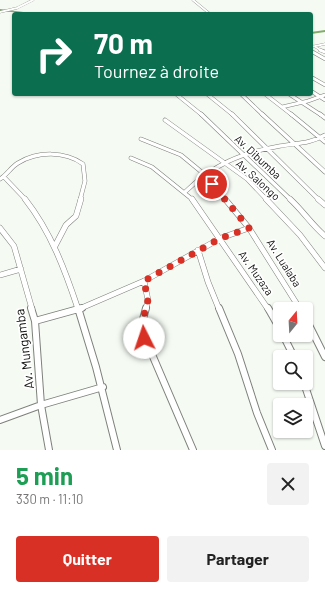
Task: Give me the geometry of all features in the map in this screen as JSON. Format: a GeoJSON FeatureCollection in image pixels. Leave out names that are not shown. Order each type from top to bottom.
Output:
{"type":"FeatureCollection","features":[{"type":"Feature","properties":{"kind":"street"},"geometry":{"type":"LineString","coordinates":[[2,12],[11,10],[33,0]]}},
{"type":"Feature","properties":{"kind":"street"},"geometry":{"type":"LineString","coordinates":[[193,0],[208,12]]}},
{"type":"Feature","properties":{"kind":"street"},"geometry":{"type":"LineString","coordinates":[[313,47],[325,44]]}},
{"type":"Feature","properties":{"kind":"street"},"geometry":{"type":"LineString","coordinates":[[313,47],[325,52]]}},
{"type":"Feature","properties":{"kind":"street"},"geometry":{"type":"LineString","coordinates":[[313,52],[325,58]]}},
{"type":"Feature","properties":{"kind":"street"},"geometry":{"type":"LineString","coordinates":[[313,78],[324,84]]}},
{"type":"Feature","properties":{"kind":"street"},"geometry":{"type":"LineString","coordinates":[[313,92],[325,100]]}},
{"type":"Feature","properties":{"kind":"street"},"geometry":{"type":"LineString","coordinates":[[282,107],[301,103],[325,95]]}},
{"type":"Feature","properties":{"kind":"street","name":"Av. Dibumba"},"geometry":{"type":"LineString","coordinates":[[179,96],[191,105],[304,212],[311,224],[325,236]]}},
{"type":"Feature","properties":{"kind":"street"},"geometry":{"type":"LineString","coordinates":[[209,96],[228,111],[325,205]]}},
{"type":"Feature","properties":{"kind":"street"},"geometry":{"type":"LineString","coordinates":[[243,96],[325,172]]}},
{"type":"Feature","properties":{"kind":"street"},"geometry":{"type":"LineString","coordinates":[[268,96],[325,142]]}},
{"type":"Feature","properties":{"kind":"street"},"geometry":{"type":"LineString","coordinates":[[292,96],[325,118]]}},
{"type":"Feature","properties":{"kind":"street","name":"Av. Salongo"},"geometry":{"type":"LineString","coordinates":[[165,120],[247,179],[300,235],[325,268]]}},
{"type":"Feature","properties":{"kind":"street"},"geometry":{"type":"LineString","coordinates":[[186,192],[204,174],[223,162],[243,155],[292,143],[304,144],[325,135]]}},
{"type":"Feature","properties":{"kind":"street","name":"Av. Lualaba"},"geometry":{"type":"LineString","coordinates":[[141,139],[181,155],[204,174],[249,228],[296,302]]}},
{"type":"Feature","properties":{"kind":"street"},"geometry":{"type":"LineString","coordinates":[[55,246],[67,224],[78,214],[85,181],[83,164],[70,156],[31,158],[20,162],[2,178],[15,186],[34,209],[55,246],[79,309],[103,387],[117,450]]}},
{"type":"Feature","properties":{"kind":"street","name":"Av. Muzaza"},"geometry":{"type":"LineString","coordinates":[[132,158],[152,167],[186,192],[221,238],[235,262],[262,298],[273,317]]}},
{"type":"Feature","properties":{"kind":"street","name":"Av. Mungamba"},"geometry":{"type":"LineString","coordinates":[[0,228],[14,246],[35,321],[41,405],[49,450]]}},
{"type":"Feature","properties":{"kind":"street"},"geometry":{"type":"LineString","coordinates":[[35,321],[79,309],[144,281],[221,238],[249,228]]}},
{"type":"Feature","properties":{"kind":"street"},"geometry":{"type":"LineString","coordinates":[[198,250],[208,282],[238,354],[257,414],[272,450]]}},
{"type":"Feature","properties":{"kind":"street"},"geometry":{"type":"LineString","coordinates":[[0,275],[21,268]]}},
{"type":"Feature","properties":{"kind":"street"},"geometry":{"type":"LineString","coordinates":[[144,281],[148,300],[142,323],[144,338],[193,450]]}},
{"type":"Feature","properties":{"kind":"street"},"geometry":{"type":"LineString","coordinates":[[313,333],[325,356]]}},
{"type":"Feature","properties":{"kind":"street"},"geometry":{"type":"LineString","coordinates":[[0,420],[41,405],[103,387]]}},
{"type":"Feature","properties":{"kind":"street"},"geometry":{"type":"LineString","coordinates":[[306,390],[325,446]]}},
{"type":"Feature","properties":{"kind":"waterway"},"geometry":{"type":"LineString","coordinates":[[0,10],[16,12]]}},
{"type":"Feature","properties":{"kind":"waterway"},"geometry":{"type":"LineString","coordinates":[[313,33],[325,31]]}},
{"type":"Feature","properties":{"kind":"route"},"geometry":{"type":"LineString","coordinates":[[144,338],[142,323],[148,300],[144,281],[221,238],[249,228],[212,184]]}}]}
